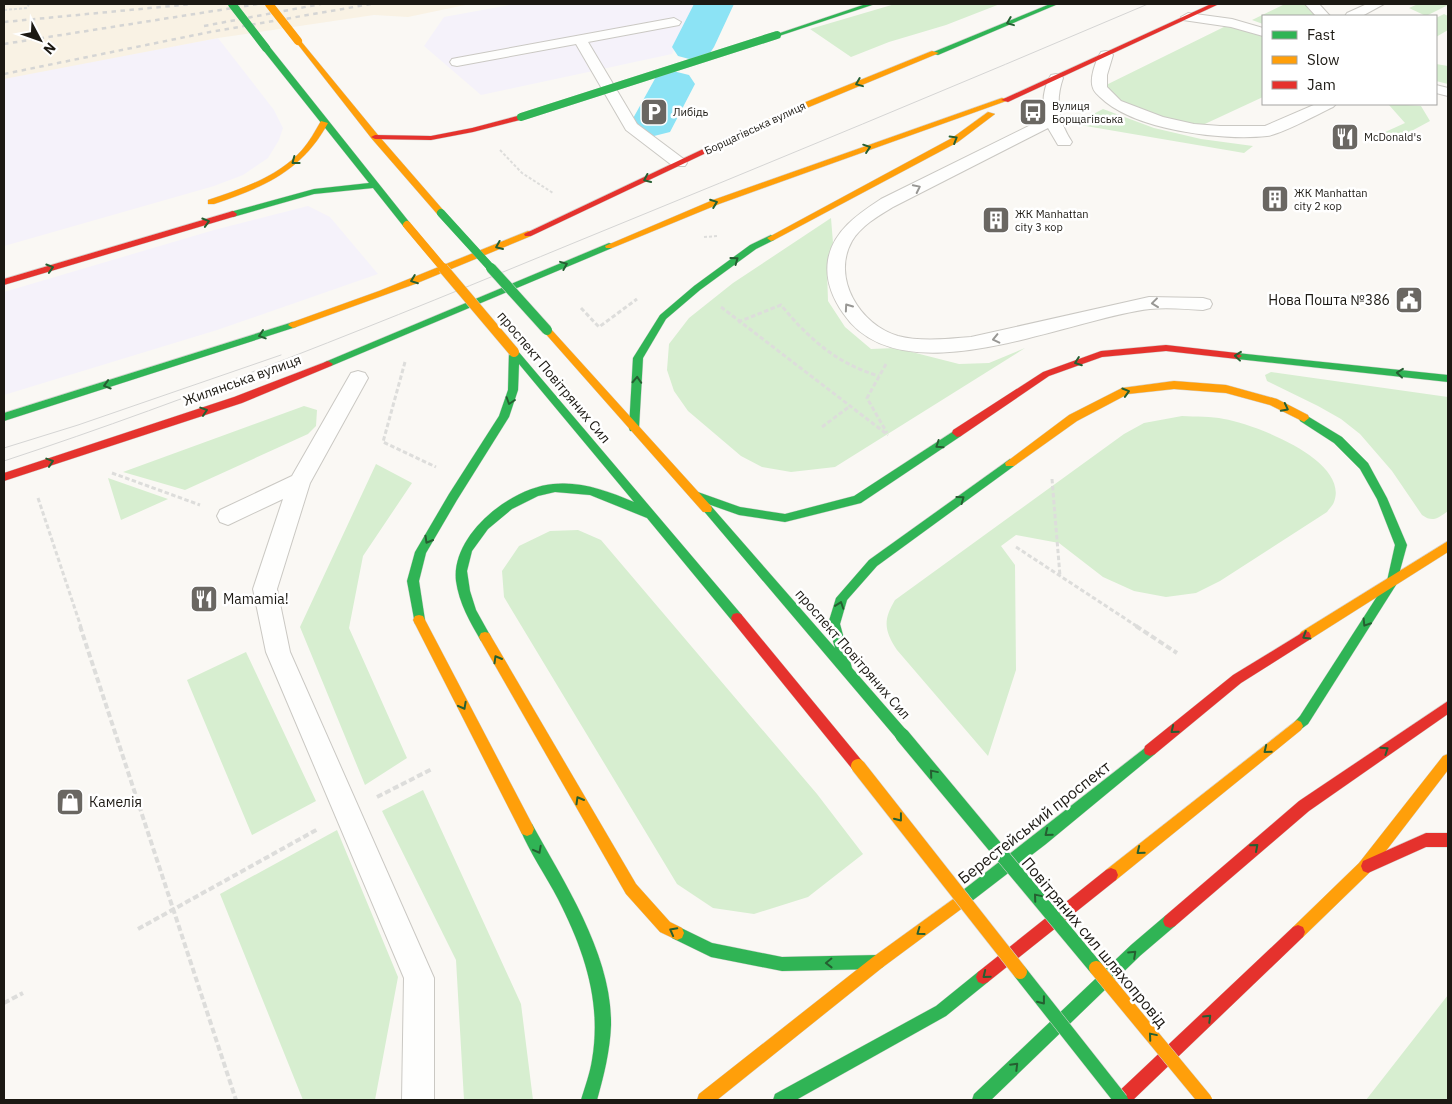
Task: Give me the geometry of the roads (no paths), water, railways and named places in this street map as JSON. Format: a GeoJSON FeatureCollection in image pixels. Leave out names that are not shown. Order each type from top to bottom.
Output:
{"type":"FeatureCollection","features":[{"type":"Feature","properties":{"kind":"main road","name":"проспект Повітряних Сил"},"geometry":{"type":"LineString","coordinates":[[232,4],[374,185],[652,516],[858,766],[1121,1100]]}},
{"type":"Feature","properties":{"kind":"main road","name":"проспект Повітряних Сил"},"geometry":{"type":"LineString","coordinates":[[269,4],[374,137],[695,495],[846,668],[902,736]]}},
{"type":"Feature","properties":{"kind":"main road"},"geometry":{"type":"LineString","coordinates":[[374,137],[431,138],[473,130],[521,117],[872,4]]}},
{"type":"Feature","properties":{"kind":"main road","name":"Борщагівська вулиця"},"geometry":{"type":"LineString","coordinates":[[4,417],[324,315],[460,263],[548,225],[794,110],[1055,4]]}},
{"type":"Feature","properties":{"kind":"main road"},"geometry":{"type":"LineString","coordinates":[[634,428],[638,358],[662,317],[697,288],[753,247],[955,140],[1021,94],[1216,4]]}},
{"type":"Feature","properties":{"kind":"main road","name":"Жилянська вулиця"},"geometry":{"type":"LineString","coordinates":[[4,477],[238,400],[716,202],[1021,94]]}},
{"type":"Feature","properties":{"kind":"main road"},"geometry":{"type":"LineString","coordinates":[[203,204],[239,193],[276,175],[304,154],[322,131],[324,123]]}},
{"type":"Feature","properties":{"kind":"main road"},"geometry":{"type":"LineString","coordinates":[[4,282],[277,201],[314,192],[374,185]]}},
{"type":"Feature","properties":{"kind":"main road"},"geometry":{"type":"LineString","coordinates":[[695,495],[739,511],[785,518],[857,500],[1046,374],[1101,354],[1166,348],[1448,379]]}},
{"type":"Feature","properties":{"kind":"main road"},"geometry":{"type":"LineString","coordinates":[[514,352],[513,390],[504,417],[453,497],[421,552],[413,582],[419,621],[587,944],[601,986],[605,1027],[596,1081],[589,1100]]}},
{"type":"Feature","properties":{"kind":"main road"},"geometry":{"type":"LineString","coordinates":[[846,668],[834,624],[842,598],[872,563],[1073,418],[1126,391],[1174,385],[1226,389],[1273,402],[1311,422],[1338,440],[1364,466],[1382,498],[1401,545],[1392,582]]}},
{"type":"Feature","properties":{"kind":"main road"},"geometry":{"type":"LineString","coordinates":[[652,516],[608,497],[581,489],[547,488],[509,505],[479,530],[463,561],[462,591],[477,624],[631,889],[665,927],[711,950],[782,964],[878,962]]}},
{"type":"Feature","properties":{"kind":"main road","name":"Берестейський проспект"},"geometry":{"type":"LineString","coordinates":[[705,1100],[878,962],[1041,839],[1237,679],[1448,546]]}},
{"type":"Feature","properties":{"kind":"main road","name":"Берестейський проспект"},"geometry":{"type":"LineString","coordinates":[[781,1100],[941,1011],[1304,720],[1392,582]]}},
{"type":"Feature","properties":{"kind":"main road"},"geometry":{"type":"LineString","coordinates":[[980,1100],[1136,950],[1304,806],[1448,707]]}},
{"type":"Feature","properties":{"kind":"main road","name":"Повітряних сил шляхопровід"},"geometry":{"type":"LineString","coordinates":[[902,736],[1205,1100]]}},
{"type":"Feature","properties":{"kind":"main road"},"geometry":{"type":"LineString","coordinates":[[1121,1100],[1364,868],[1448,760]]}},
{"type":"Feature","properties":{"kind":"main road"},"geometry":{"type":"LineString","coordinates":[[1364,868],[1426,840],[1448,840]]}},
{"type":"Feature","properties":{"kind":"lane"},"geometry":{"type":"LineString","coordinates":[[1312,4],[1322,15]]}},
{"type":"Feature","properties":{"kind":"lane"},"geometry":{"type":"LineString","coordinates":[[1354,15],[1377,4]]}},
{"type":"Feature","properties":{"kind":"lane"},"geometry":{"type":"LineString","coordinates":[[1188,17],[1232,23],[1262,32]]}},
{"type":"Feature","properties":{"kind":"lane"},"geometry":{"type":"LineString","coordinates":[[457,62],[674,22]]}},
{"type":"Feature","properties":{"kind":"lane"},"geometry":{"type":"LineString","coordinates":[[580,40],[631,127],[680,163]]}},
{"type":"Feature","properties":{"kind":"lane"},"geometry":{"type":"LineString","coordinates":[[1106,55],[1100,75],[1100,88],[1116,104],[1158,121],[1194,129],[1234,132],[1267,131],[1326,105]]}},
{"type":"Feature","properties":{"kind":"lane"},"geometry":{"type":"LineString","coordinates":[[1056,78],[1049,101],[1052,120],[1064,142]]}},
{"type":"Feature","properties":{"kind":"lane"},"geometry":{"type":"LineString","coordinates":[[1052,120],[887,203],[866,216],[848,232],[838,253],[837,280],[843,301],[859,322],[876,336],[909,345],[944,347],[983,342],[1149,303],[1203,304]]}},
{"type":"Feature","properties":{"kind":"lane"},"geometry":{"type":"LineString","coordinates":[[358,378],[300,482],[265,589],[278,652],[419,978],[418,1100]]}},
{"type":"Feature","properties":{"kind":"lane"},"geometry":{"type":"LineString","coordinates":[[228,516],[300,482]]}},
{"type":"Feature","properties":{"kind":"waterway","name":"Либідь"},"geometry":{"type":"LineString","coordinates":[[693,47],[714,4]]}},
{"type":"Feature","properties":{"kind":"waterway","name":"Либідь"},"geometry":{"type":"LineString","coordinates":[[654,122],[673,84]]}},
{"type":"Feature","properties":{"kind":"tram line"},"geometry":{"type":"LineString","coordinates":[[4,461],[149,411],[363,329],[791,154],[1148,4]]}},
{"type":"Feature","properties":{"kind":"tram line"},"geometry":{"type":"LineString","coordinates":[[4,448],[78,425],[281,355]]}},
{"type":"Feature","properties":{"kind":"railway"},"geometry":{"type":"LineString","coordinates":[[4,22],[192,4]]}},
{"type":"Feature","properties":{"kind":"railway"},"geometry":{"type":"LineString","coordinates":[[4,44],[258,4]]}},
{"type":"Feature","properties":{"kind":"railway"},"geometry":{"type":"LineString","coordinates":[[204,26],[321,4]]}},
{"type":"Feature","properties":{"kind":"railway"},"geometry":{"type":"LineString","coordinates":[[4,74],[210,32],[371,4]]}},
{"type":"Feature","properties":{"kind":"place","name":"Либідь"},"geometry":{"type":"Point","coordinates":[654,112]}},
{"type":"Feature","properties":{"kind":"place","name":"Вулиця Борщагівська"},"geometry":{"type":"Point","coordinates":[1033,112]}},
{"type":"Feature","properties":{"kind":"place","name":"McDonald's"},"geometry":{"type":"Point","coordinates":[1345,137]}},
{"type":"Feature","properties":{"kind":"place","name":"ЖК Manhattan city 2 кор"},"geometry":{"type":"Point","coordinates":[1275,199]}},
{"type":"Feature","properties":{"kind":"place","name":"ЖК Manhattan city 3 кор"},"geometry":{"type":"Point","coordinates":[996,220]}},
{"type":"Feature","properties":{"kind":"place","name":"Нова Пошта №386"},"geometry":{"type":"Point","coordinates":[1409,300]}},
{"type":"Feature","properties":{"kind":"place","name":"Mamamia!"},"geometry":{"type":"Point","coordinates":[204,599]}},
{"type":"Feature","properties":{"kind":"place","name":"Камелія"},"geometry":{"type":"Point","coordinates":[70,802]}}]}
